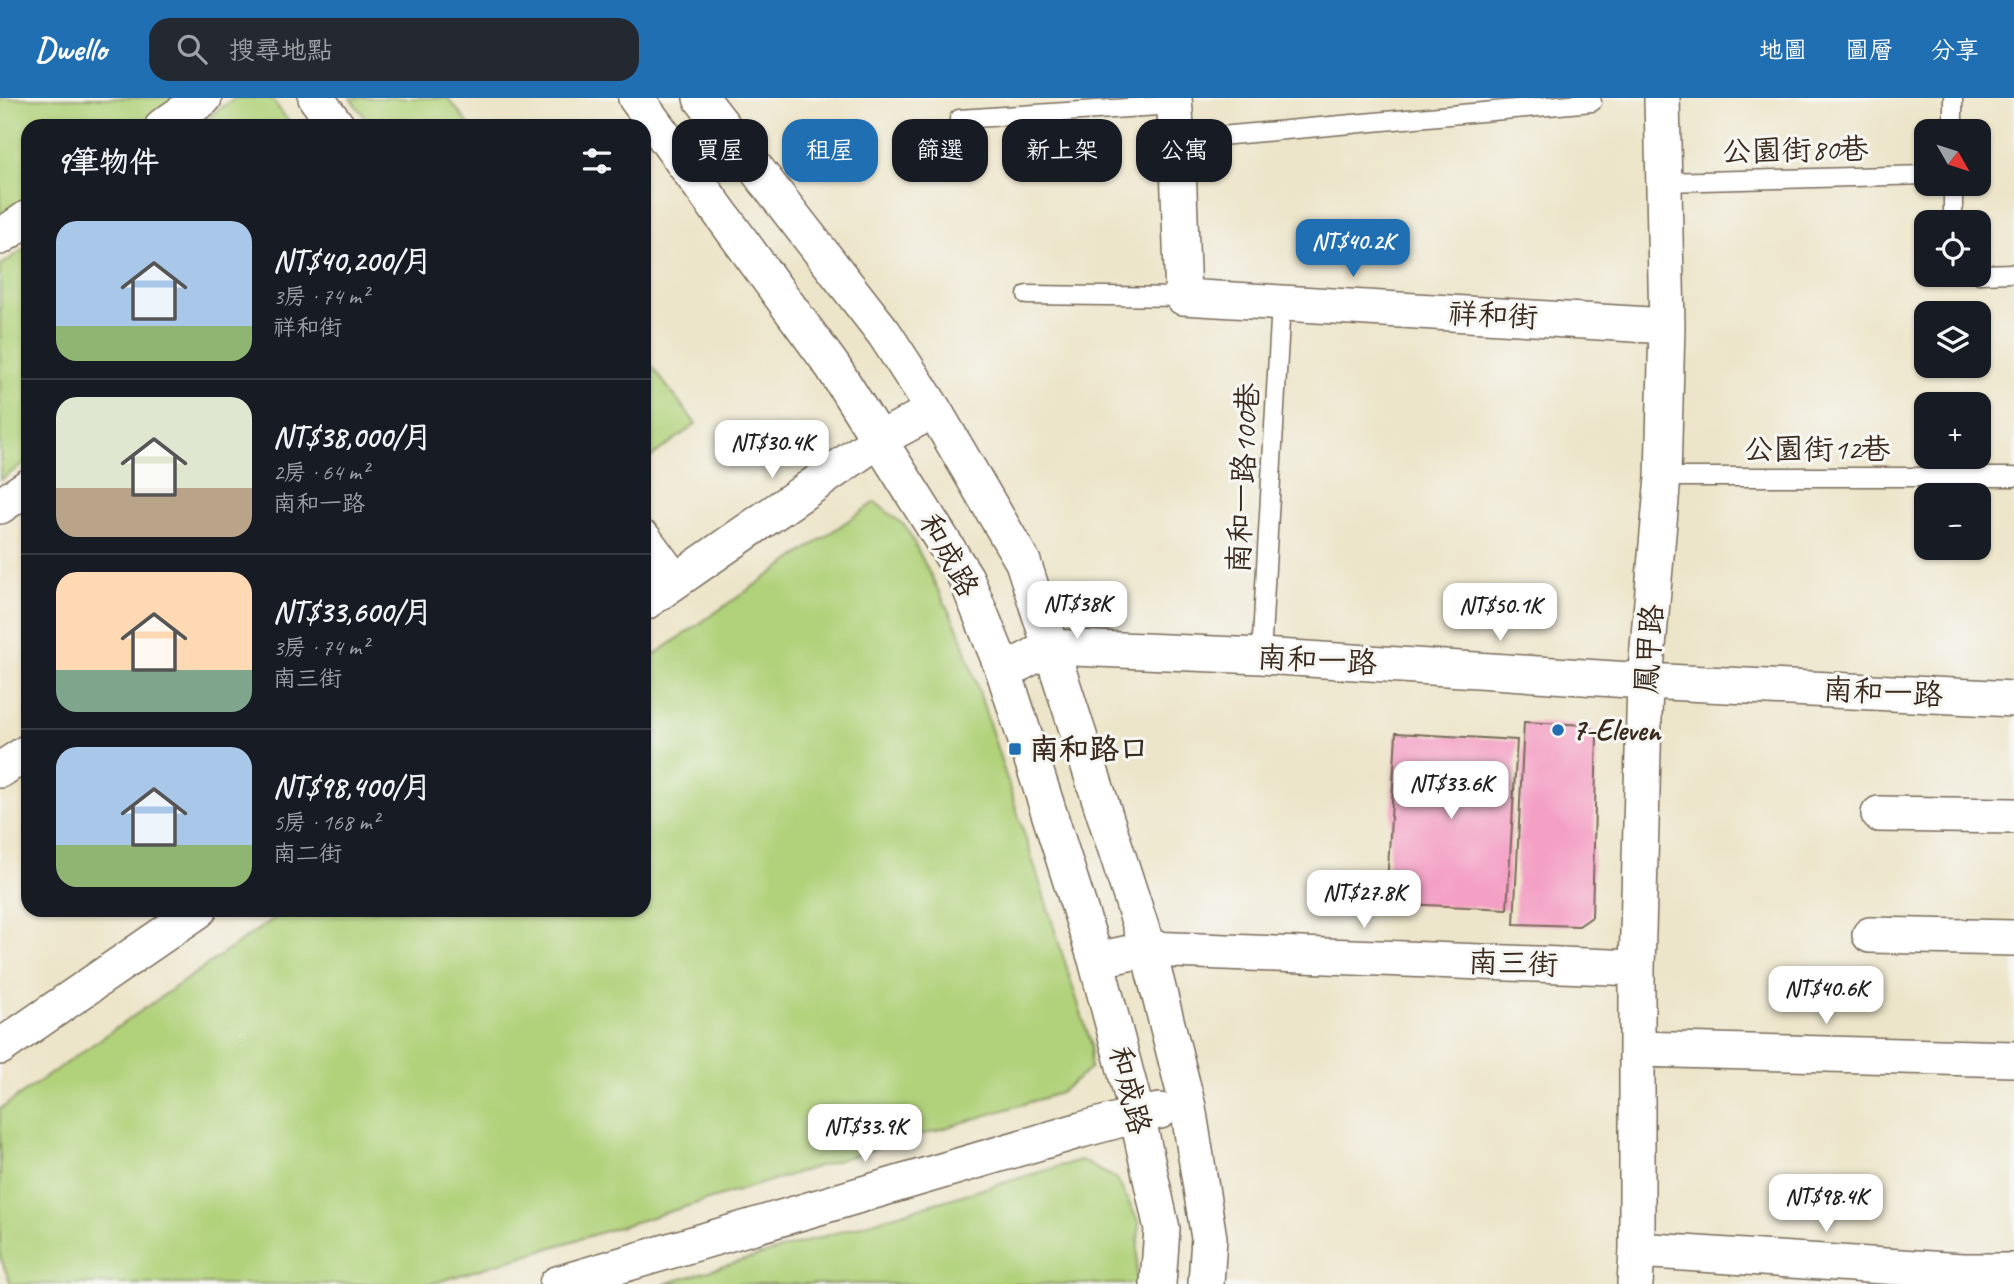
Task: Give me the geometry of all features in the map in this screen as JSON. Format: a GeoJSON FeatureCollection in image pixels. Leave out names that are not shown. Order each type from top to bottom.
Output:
{"type":"FeatureCollection","features":[{"type":"Feature","properties":{"kind":"street"},"geometry":{"type":"LineString","coordinates":[[173,119],[204,98]]}},
{"type":"Feature","properties":{"kind":"street"},"geometry":{"type":"LineString","coordinates":[[316,98],[332,119]]}},
{"type":"Feature","properties":{"kind":"street","name":"和成路"},"geometry":{"type":"LineString","coordinates":[[636,98],[833,367],[966,578],[1004,672],[1096,960],[1137,1115],[1162,1229],[1158,1284]]}},
{"type":"Feature","properties":{"kind":"street","name":"和成路"},"geometry":{"type":"LineString","coordinates":[[701,98],[884,334],[934,410],[1023,562],[1148,949],[1188,1107],[1209,1238],[1206,1284]]}},
{"type":"Feature","properties":{"kind":"street","name":"鳳甲路"},"geometry":{"type":"LineString","coordinates":[[1636,1267],[1637,968],[1645,681],[1663,477],[1667,326],[1662,98]]}},
{"type":"Feature","properties":{"kind":"street"},"geometry":{"type":"LineString","coordinates":[[1179,182],[1183,297]]}},
{"type":"Feature","properties":{"kind":"street"},"geometry":{"type":"LineString","coordinates":[[0,237],[21,223]]}},
{"type":"Feature","properties":{"kind":"street","name":"祥和街"},"geometry":{"type":"LineString","coordinates":[[1183,297],[1667,326]]}},
{"type":"Feature","properties":{"kind":"street"},"geometry":{"type":"LineString","coordinates":[[651,598],[880,439],[934,410]]}},
{"type":"Feature","properties":{"kind":"street"},"geometry":{"type":"LineString","coordinates":[[0,506],[21,492]]}},
{"type":"Feature","properties":{"kind":"street"},"geometry":{"type":"LineString","coordinates":[[651,548],[675,581]]}},
{"type":"Feature","properties":{"kind":"street"},"geometry":{"type":"LineString","coordinates":[[1004,672],[1050,647]]}},
{"type":"Feature","properties":{"kind":"street","name":"南和一路"},"geometry":{"type":"LineString","coordinates":[[1050,647],[1261,656],[1645,681],[2014,699]]}},
{"type":"Feature","properties":{"kind":"street"},"geometry":{"type":"LineString","coordinates":[[0,770],[21,756]]}},
{"type":"Feature","properties":{"kind":"street"},"geometry":{"type":"LineString","coordinates":[[1879,814],[2014,816]]}},
{"type":"Feature","properties":{"kind":"street"},"geometry":{"type":"LineString","coordinates":[[0,1047],[189,917]]}},
{"type":"Feature","properties":{"kind":"street"},"geometry":{"type":"LineString","coordinates":[[1870,936],[2014,939]]}},
{"type":"Feature","properties":{"kind":"street","name":"南三街"},"geometry":{"type":"LineString","coordinates":[[1096,960],[1148,949],[1637,968]]}},
{"type":"Feature","properties":{"kind":"street"},"geometry":{"type":"LineString","coordinates":[[1637,1049],[2014,1059]]}},
{"type":"Feature","properties":{"kind":"street"},"geometry":{"type":"LineString","coordinates":[[557,1284],[1137,1115],[1188,1107]]}},
{"type":"Feature","properties":{"kind":"street"},"geometry":{"type":"LineString","coordinates":[[1636,1267],[1962,1278],[2014,1271]]}},
{"type":"Feature","properties":{"kind":"lane"},"geometry":{"type":"LineString","coordinates":[[1953,98],[1953,119]]}},
{"type":"Feature","properties":{"kind":"lane"},"geometry":{"type":"LineString","coordinates":[[959,119],[1174,102]]}},
{"type":"Feature","properties":{"kind":"lane"},"geometry":{"type":"LineString","coordinates":[[1232,135],[1592,102]]}},
{"type":"Feature","properties":{"kind":"lane","name":"公園街80巷"},"geometry":{"type":"LineString","coordinates":[[1664,182],[1914,175]]}},
{"type":"Feature","properties":{"kind":"lane"},"geometry":{"type":"LineString","coordinates":[[1991,274],[2014,273]]}},
{"type":"Feature","properties":{"kind":"lane"},"geometry":{"type":"LineString","coordinates":[[1027,295],[1183,297]]}},
{"type":"Feature","properties":{"kind":"lane","name":"南和一路100巷"},"geometry":{"type":"LineString","coordinates":[[1261,656],[1281,303]]}},
{"type":"Feature","properties":{"kind":"lane","name":"公園街12巷"},"geometry":{"type":"LineString","coordinates":[[1663,477],[2014,477]]}},
{"type":"Feature","properties":{"kind":"green space"},"geometry":{"type":"Polygon","coordinates":[[[0,98],[180,98],[149,119],[21,119],[21,206],[0,220],[0,98]]]}},
{"type":"Feature","properties":{"kind":"green space"},"geometry":{"type":"Polygon","coordinates":[[[235,98],[271,98],[287,119],[206,119],[235,98]]]}},
{"type":"Feature","properties":{"kind":"green space"},"geometry":{"type":"Polygon","coordinates":[[[350,98],[448,98],[464,119],[366,119],[350,98]]]}},
{"type":"Feature","properties":{"kind":"green space"},"geometry":{"type":"Polygon","coordinates":[[[21,251],[21,466],[0,480],[0,266],[21,251]]]}},
{"type":"Feature","properties":{"kind":"green space"},"geometry":{"type":"Polygon","coordinates":[[[651,365],[696,424],[651,457],[651,365]]]}},
{"type":"Feature","properties":{"kind":"green space"},"geometry":{"type":"Polygon","coordinates":[[[875,502],[906,527],[961,635],[1091,1044],[1090,1069],[1060,1093],[431,1284],[11,1284],[0,1257],[0,1109],[276,917],[651,917],[651,657],[875,502]]]}},
{"type":"Feature","properties":{"kind":"green space"},"geometry":{"type":"Polygon","coordinates":[[[1080,1160],[1117,1179],[1139,1223],[1136,1284],[664,1284],[1080,1160]]]}},
{"type":"Feature","properties":{"kind":"building"},"geometry":{"type":"Polygon","coordinates":[[[1524,722],[1588,725],[1597,735],[1592,917],[1579,926],[1514,924],[1524,722]]]}},
{"type":"Feature","properties":{"kind":"building"},"geometry":{"type":"Polygon","coordinates":[[[1396,733],[1517,740],[1507,909],[1386,903],[1396,733]]]}},
{"type":"Feature","properties":{"kind":"place","name":"7-Eleven"},"geometry":{"type":"Point","coordinates":[1558,730]}},
{"type":"Feature","properties":{"kind":"place","name":"南和路口"},"geometry":{"type":"Point","coordinates":[1015,749]}}]}
